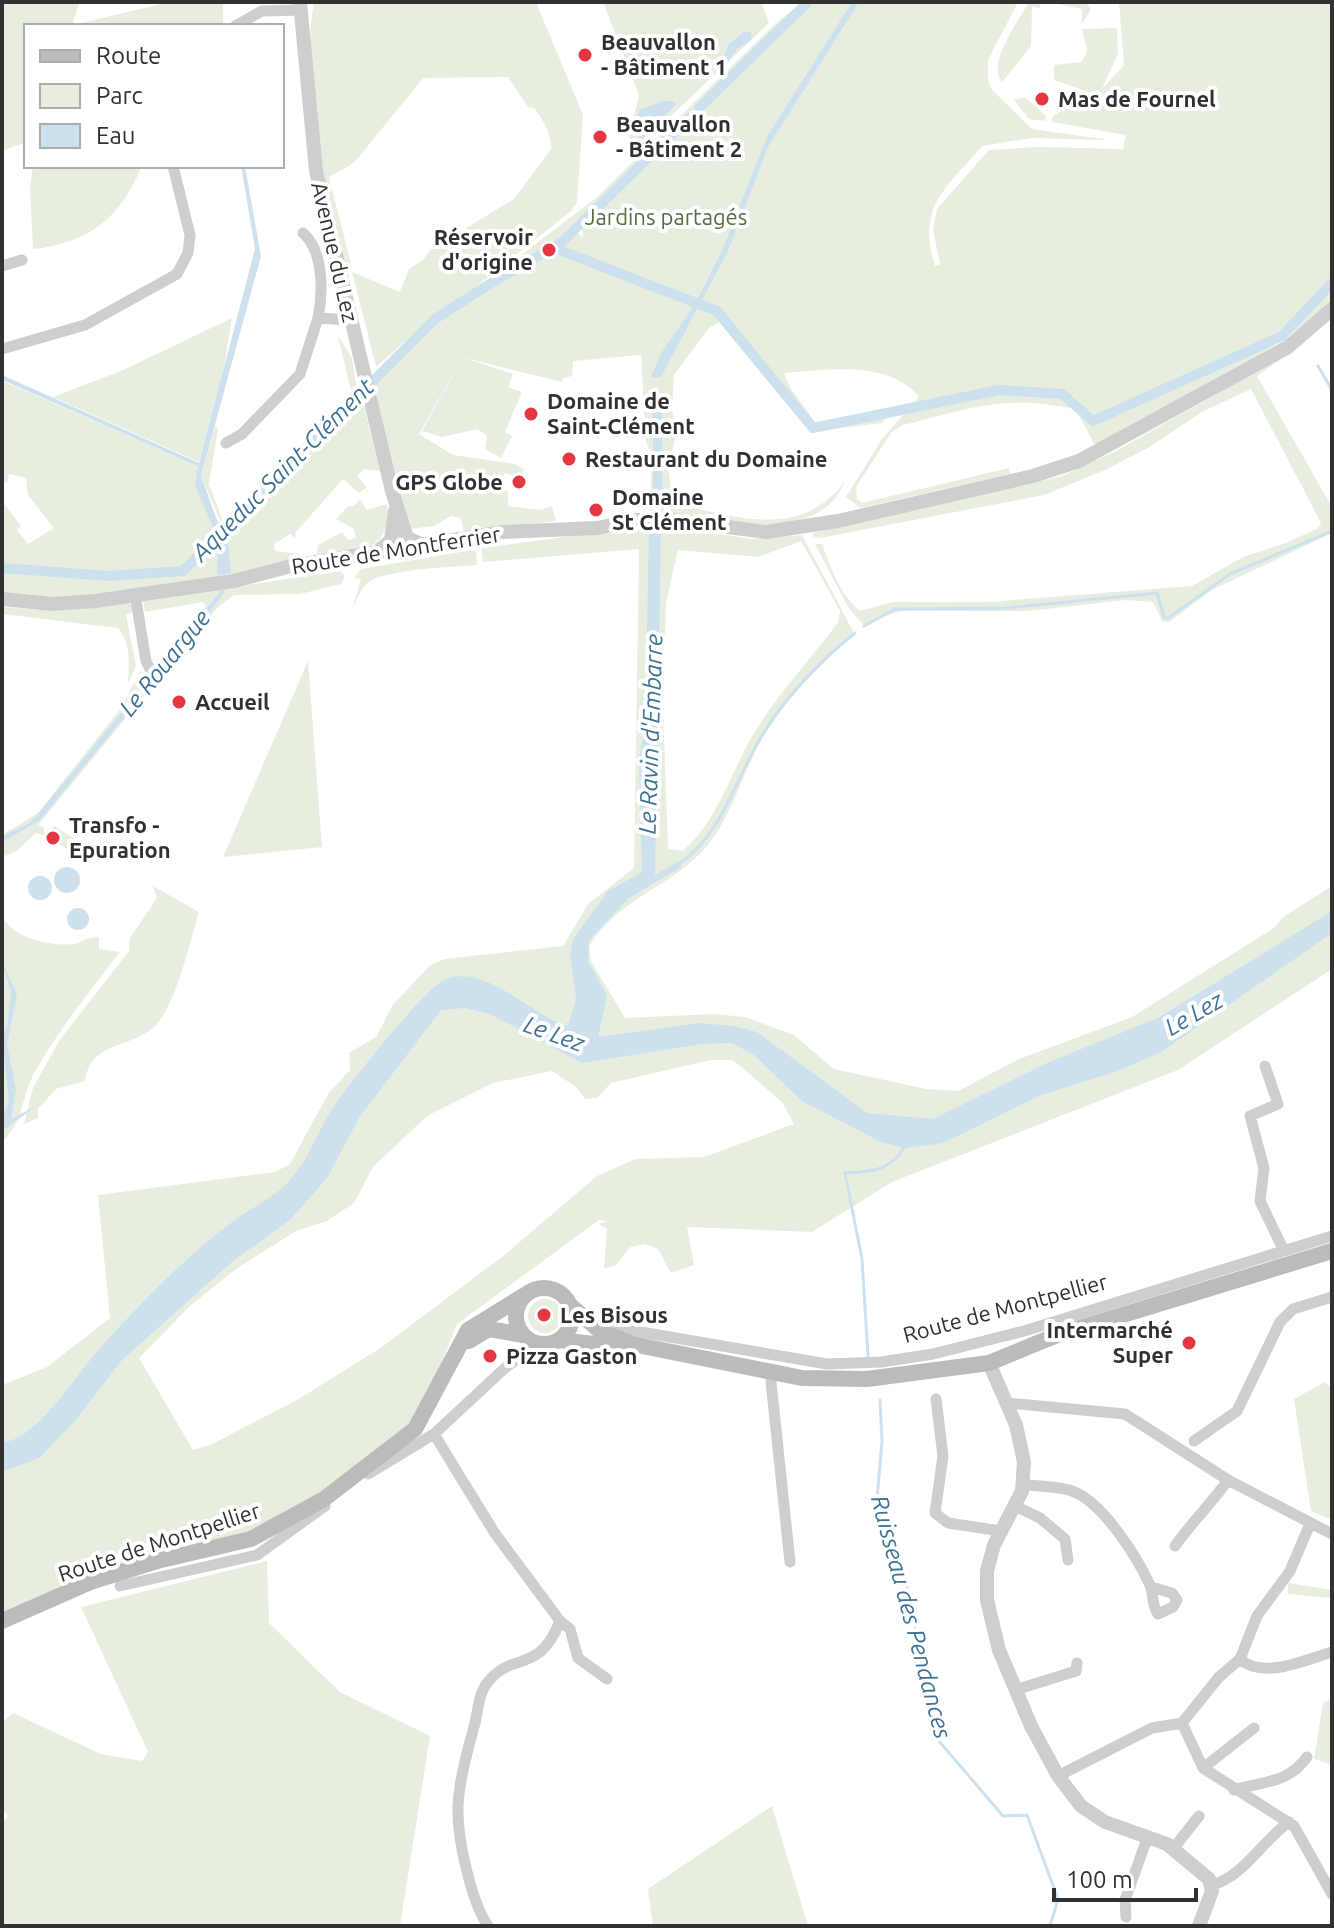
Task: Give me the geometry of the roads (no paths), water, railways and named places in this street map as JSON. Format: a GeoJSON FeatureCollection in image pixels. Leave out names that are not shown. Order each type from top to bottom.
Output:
{"type":"FeatureCollection","features":[{"type":"Feature","properties":{"kind":"main road","name":"Route de Montpellier"},"geometry":{"type":"LineString","coordinates":[[559,1340],[663,1352],[834,1381],[905,1376],[989,1363],[1057,1335],[1332,1251]]}},
{"type":"Feature","properties":{"kind":"main road"},"geometry":{"type":"LineString","coordinates":[[545,1287],[561,1292],[571,1306],[570,1329],[559,1340],[538,1344],[523,1335],[516,1319],[523,1296],[545,1287]]}},
{"type":"Feature","properties":{"kind":"main road","name":"Route de Montpellier"},"geometry":{"type":"LineString","coordinates":[[2,1621],[93,1581],[157,1561],[240,1543],[285,1523],[324,1499],[415,1429],[468,1330],[523,1296]]}},
{"type":"Feature","properties":{"kind":"main road","name":"Route de Montpellier"},"geometry":{"type":"LineString","coordinates":[[571,1306],[587,1323],[619,1341],[663,1352]]}},
{"type":"Feature","properties":{"kind":"main road","name":"Route de Montpellier"},"geometry":{"type":"LineString","coordinates":[[451,1359],[476,1335],[489,1329],[523,1335]]}},
{"type":"Feature","properties":{"kind":"street"},"geometry":{"type":"LineString","coordinates":[[238,24],[252,14],[283,5],[302,5]]}},
{"type":"Feature","properties":{"kind":"street","name":"Avenue du Lez"},"geometry":{"type":"LineString","coordinates":[[302,5],[316,171],[392,491],[400,544]]}},
{"type":"Feature","properties":{"kind":"street"},"geometry":{"type":"LineString","coordinates":[[2,349],[85,325],[175,276],[188,253],[190,235],[173,168]]}},
{"type":"Feature","properties":{"kind":"street"},"geometry":{"type":"LineString","coordinates":[[226,443],[242,434],[300,374],[318,318],[322,287],[314,248],[303,233]]}},
{"type":"Feature","properties":{"kind":"street"},"geometry":{"type":"LineString","coordinates":[[2,266],[22,260]]}},
{"type":"Feature","properties":{"kind":"street","name":"Route de Montferrier"},"geometry":{"type":"LineString","coordinates":[[2,599],[53,604],[135,594],[234,581],[374,556],[400,544],[597,528],[642,520],[665,519],[753,532],[779,531],[1043,473],[1079,461],[1288,347],[1332,312]]}},
{"type":"Feature","properties":{"kind":"street"},"geometry":{"type":"LineString","coordinates":[[318,318],[350,320]]}},
{"type":"Feature","properties":{"kind":"street","name":"Route de Montferrier"},"geometry":{"type":"LineString","coordinates":[[400,544],[542,531]]}},
{"type":"Feature","properties":{"kind":"street"},"geometry":{"type":"LineString","coordinates":[[374,556],[388,545],[400,544]]}},
{"type":"Feature","properties":{"kind":"street"},"geometry":{"type":"LineString","coordinates":[[135,594],[153,678]]}},
{"type":"Feature","properties":{"kind":"street"},"geometry":{"type":"LineString","coordinates":[[1265,1066],[1278,1104],[1250,1116],[1264,1168],[1260,1201],[1283,1249]]}},
{"type":"Feature","properties":{"kind":"street","name":"Route de Montpellier"},"geometry":{"type":"LineString","coordinates":[[587,1323],[827,1364],[881,1362],[933,1354],[1024,1331],[1332,1236]]}},
{"type":"Feature","properties":{"kind":"street"},"geometry":{"type":"LineString","coordinates":[[1194,1441],[1237,1411],[1280,1322],[1293,1309],[1332,1297]]}},
{"type":"Feature","properties":{"kind":"street"},"geometry":{"type":"LineString","coordinates":[[120,1586],[257,1555],[383,1464],[434,1434],[512,1362],[538,1344]]}},
{"type":"Feature","properties":{"kind":"street"},"geometry":{"type":"LineString","coordinates":[[989,1363],[1022,1445],[1023,1484],[988,1564],[987,1600],[999,1650],[1015,1690],[1058,1776],[1089,1812],[1105,1822],[1148,1836],[1173,1849],[1212,1885]]}},
{"type":"Feature","properties":{"kind":"street"},"geometry":{"type":"LineString","coordinates":[[773,1372],[780,1488],[790,1562]]}},
{"type":"Feature","properties":{"kind":"street"},"geometry":{"type":"LineString","coordinates":[[936,1399],[943,1456],[935,1513],[948,1523],[1001,1531]]}},
{"type":"Feature","properties":{"kind":"street"},"geometry":{"type":"LineString","coordinates":[[1007,1403],[1125,1414],[1228,1480],[1332,1534]]}},
{"type":"Feature","properties":{"kind":"street"},"geometry":{"type":"LineString","coordinates":[[434,1434],[494,1532],[560,1621],[570,1629],[578,1658],[607,1679]]}},
{"type":"Feature","properties":{"kind":"street"},"geometry":{"type":"LineString","coordinates":[[1175,1546],[1189,1527],[1203,1516],[1228,1480]]}},
{"type":"Feature","properties":{"kind":"street"},"geometry":{"type":"LineString","coordinates":[[1023,1484],[1071,1491],[1092,1503],[1107,1518],[1151,1587]]}},
{"type":"Feature","properties":{"kind":"street"},"geometry":{"type":"LineString","coordinates":[[1015,1506],[1040,1518],[1065,1539],[1068,1560]]}},
{"type":"Feature","properties":{"kind":"street"},"geometry":{"type":"LineString","coordinates":[[1058,1776],[1152,1728],[1182,1723],[1240,1659],[1252,1627],[1290,1571],[1310,1524]]}},
{"type":"Feature","properties":{"kind":"street"},"geometry":{"type":"LineString","coordinates":[[488,1926],[473,1894],[458,1808],[469,1744],[488,1682],[500,1671],[542,1654],[553,1639],[560,1621]]}},
{"type":"Feature","properties":{"kind":"street"},"geometry":{"type":"LineString","coordinates":[[1240,1659],[1248,1666],[1271,1668],[1332,1652]]}},
{"type":"Feature","properties":{"kind":"street"},"geometry":{"type":"LineString","coordinates":[[1015,1690],[1076,1671],[1077,1663]]}},
{"type":"Feature","properties":{"kind":"street"},"geometry":{"type":"LineString","coordinates":[[1182,1723],[1203,1768],[1298,1830],[1332,1894]]}},
{"type":"Feature","properties":{"kind":"street"},"geometry":{"type":"LineString","coordinates":[[1203,1768],[1254,1728]]}},
{"type":"Feature","properties":{"kind":"street"},"geometry":{"type":"LineString","coordinates":[[1234,1790],[1283,1779],[1307,1757]]}},
{"type":"Feature","properties":{"kind":"street"},"geometry":{"type":"LineString","coordinates":[[1173,1849],[1199,1816]]}},
{"type":"Feature","properties":{"kind":"street"},"geometry":{"type":"LineString","coordinates":[[1212,1885],[1230,1878],[1261,1845],[1289,1822]]}},
{"type":"Feature","properties":{"kind":"street"},"geometry":{"type":"LineString","coordinates":[[1126,1917],[1125,1900],[1148,1836]]}},
{"type":"Feature","properties":{"kind":"street"},"geometry":{"type":"LineString","coordinates":[[1199,1926],[1212,1885]]}},
{"type":"Feature","properties":{"kind":"water"},"geometry":{"type":"Polygon","coordinates":[[[852,2],[859,2],[768,147],[728,251],[661,377],[651,377],[660,355],[696,302],[722,251],[767,137],[852,2]]]}},
{"type":"Feature","properties":{"kind":"water"},"geometry":{"type":"Polygon","coordinates":[[[745,31],[752,33],[751,40],[737,49],[728,62],[724,56],[728,45],[745,31]]]}},
{"type":"Feature","properties":{"kind":"water"},"geometry":{"type":"Polygon","coordinates":[[[663,101],[676,104],[643,138],[638,138],[634,125],[639,110],[663,101]]]}},
{"type":"Feature","properties":{"kind":"water"},"geometry":{"type":"Polygon","coordinates":[[[241,168],[245,168],[261,256],[201,476],[217,520],[227,534],[231,573],[217,575],[218,539],[195,485],[198,466],[2,380],[2,375],[199,463],[255,249],[241,168]]]}},
{"type":"Feature","properties":{"kind":"water"},"geometry":{"type":"Polygon","coordinates":[[[649,388],[660,388],[662,404],[662,512],[653,512],[653,405],[649,388]]]}},
{"type":"Feature","properties":{"kind":"water"},"geometry":{"type":"Polygon","coordinates":[[[649,527],[661,528],[655,875],[681,860],[681,867],[629,898],[589,940],[588,961],[607,996],[598,1037],[700,1023],[734,1026],[757,1032],[867,1113],[933,1119],[1049,1062],[1158,1018],[1332,911],[1332,933],[1161,1052],[1118,1071],[1041,1095],[943,1143],[906,1148],[881,1142],[802,1101],[754,1055],[732,1043],[702,1044],[582,1063],[490,1014],[465,1008],[441,1010],[359,1118],[327,1178],[290,1220],[233,1261],[122,1360],[74,1422],[39,1458],[2,1472],[2,1442],[29,1431],[42,1419],[100,1348],[180,1266],[214,1236],[278,1192],[291,1179],[343,1094],[388,1036],[436,986],[446,979],[462,976],[478,979],[568,1026],[576,999],[570,955],[573,939],[608,891],[642,872],[639,757],[645,730],[649,527]]]}},
{"type":"Feature","properties":{"kind":"water","name":"Le Rouargue"},"geometry":{"type":"Polygon","coordinates":[[[225,586],[224,593],[201,624],[39,821],[2,842],[2,836],[28,824],[38,814],[225,586]]]}},
{"type":"Feature","properties":{"kind":"water"},"geometry":{"type":"Polygon","coordinates":[[[67,867],[76,871],[80,880],[76,889],[67,893],[58,889],[54,880],[58,871],[67,867]]]}},
{"type":"Feature","properties":{"kind":"water"},"geometry":{"type":"Polygon","coordinates":[[[40,876],[48,880],[52,888],[48,896],[40,900],[32,896],[28,888],[32,880],[40,876]]]}},
{"type":"Feature","properties":{"kind":"water"},"geometry":{"type":"Polygon","coordinates":[[[74,908],[82,908],[89,919],[82,930],[74,930],[67,923],[67,915],[74,908]]]}},
{"type":"Feature","properties":{"kind":"water"},"geometry":{"type":"Polygon","coordinates":[[[2,961],[17,995],[7,1045],[16,1089],[11,1119],[38,1105],[2,1131],[2,1116],[9,1102],[2,1034],[7,1028],[11,993],[2,961]]]}},
{"type":"Feature","properties":{"kind":"waterway","name":"Aqueduc Saint-Clément"},"geometry":{"type":"LineString","coordinates":[[699,108],[808,2]]}},
{"type":"Feature","properties":{"kind":"waterway","name":"Aqueduc Saint-Clément"},"geometry":{"type":"LineString","coordinates":[[488,285],[562,242],[689,118]]}},
{"type":"Feature","properties":{"kind":"waterway","name":"Aqueduc Saint-Clément"},"geometry":{"type":"LineString","coordinates":[[554,248],[717,311],[813,428],[999,390],[1062,394],[1093,421],[1282,336],[1332,283]]}},
{"type":"Feature","properties":{"kind":"waterway","name":"Aqueduc Saint-Clément"},"geometry":{"type":"LineString","coordinates":[[2,568],[109,576],[183,571],[435,319],[485,287]]}},
{"type":"Feature","properties":{"kind":"waterway"},"geometry":{"type":"LineString","coordinates":[[1318,366],[1332,390]]}},
{"type":"Feature","properties":{"kind":"waterway"},"geometry":{"type":"LineString","coordinates":[[864,626],[895,609],[1005,608],[1157,593],[1164,617],[1168,618],[1230,574],[1332,531]]}},
{"type":"Feature","properties":{"kind":"waterway"},"geometry":{"type":"LineString","coordinates":[[681,863],[718,821],[760,739],[779,710],[815,669],[855,633]]}},
{"type":"Feature","properties":{"kind":"waterway","name":"Ruisseau des Pendances"},"geometry":{"type":"LineString","coordinates":[[868,1356],[862,1259],[845,1173],[872,1171],[887,1165],[905,1146]]}},
{"type":"Feature","properties":{"kind":"waterway","name":"Ruisseau des Pendances"},"geometry":{"type":"LineString","coordinates":[[880,1400],[882,1441],[877,1500],[902,1563],[938,1740],[1003,1816],[1027,1815],[1058,1899],[1050,1926]]}},
{"type":"Feature","properties":{"kind":"place","name":"Beauvallon - Bâtiment 1"},"geometry":{"type":"Point","coordinates":[585,55]}},
{"type":"Feature","properties":{"kind":"place","name":"Mas de Fournel"},"geometry":{"type":"Point","coordinates":[1042,99]}},
{"type":"Feature","properties":{"kind":"place","name":"Beauvallon - Bâtiment 2"},"geometry":{"type":"Point","coordinates":[600,137]}},
{"type":"Feature","properties":{"kind":"place","name":"Réservoir d'origine"},"geometry":{"type":"Point","coordinates":[549,250]}},
{"type":"Feature","properties":{"kind":"place","name":"Domaine de Saint-Clément"},"geometry":{"type":"Point","coordinates":[531,414]}},
{"type":"Feature","properties":{"kind":"place","name":"Restaurant du Domaine"},"geometry":{"type":"Point","coordinates":[569,459]}},
{"type":"Feature","properties":{"kind":"place","name":"GPS Globe"},"geometry":{"type":"Point","coordinates":[519,482]}},
{"type":"Feature","properties":{"kind":"place","name":"Domaine St Clément"},"geometry":{"type":"Point","coordinates":[596,510]}},
{"type":"Feature","properties":{"kind":"place","name":"Accueil"},"geometry":{"type":"Point","coordinates":[179,702]}},
{"type":"Feature","properties":{"kind":"place","name":"Transfo - Epuration"},"geometry":{"type":"Point","coordinates":[53,838]}},
{"type":"Feature","properties":{"kind":"place","name":"Les Bisous"},"geometry":{"type":"Point","coordinates":[544,1315]}},
{"type":"Feature","properties":{"kind":"place","name":"Intermarché Super"},"geometry":{"type":"Point","coordinates":[1189,1343]}},
{"type":"Feature","properties":{"kind":"place","name":"Pizza Gaston"},"geometry":{"type":"Point","coordinates":[490,1356]}},
{"type":"Feature","properties":{"kind":"park label","name":"Jardins partagés"},"geometry":{"type":"Point","coordinates":[666,217]}},
{"type":"Feature","properties":{"kind":"water label","name":"Le Ravin d'Embarre"},"geometry":{"type":"Point","coordinates":[651,734]}},
{"type":"Feature","properties":{"kind":"water label","name":"Le Lez"},"geometry":{"type":"Point","coordinates":[1194,1014]}},
{"type":"Feature","properties":{"kind":"water label","name":"Le Lez"},"geometry":{"type":"Point","coordinates":[554,1034]}}]}
